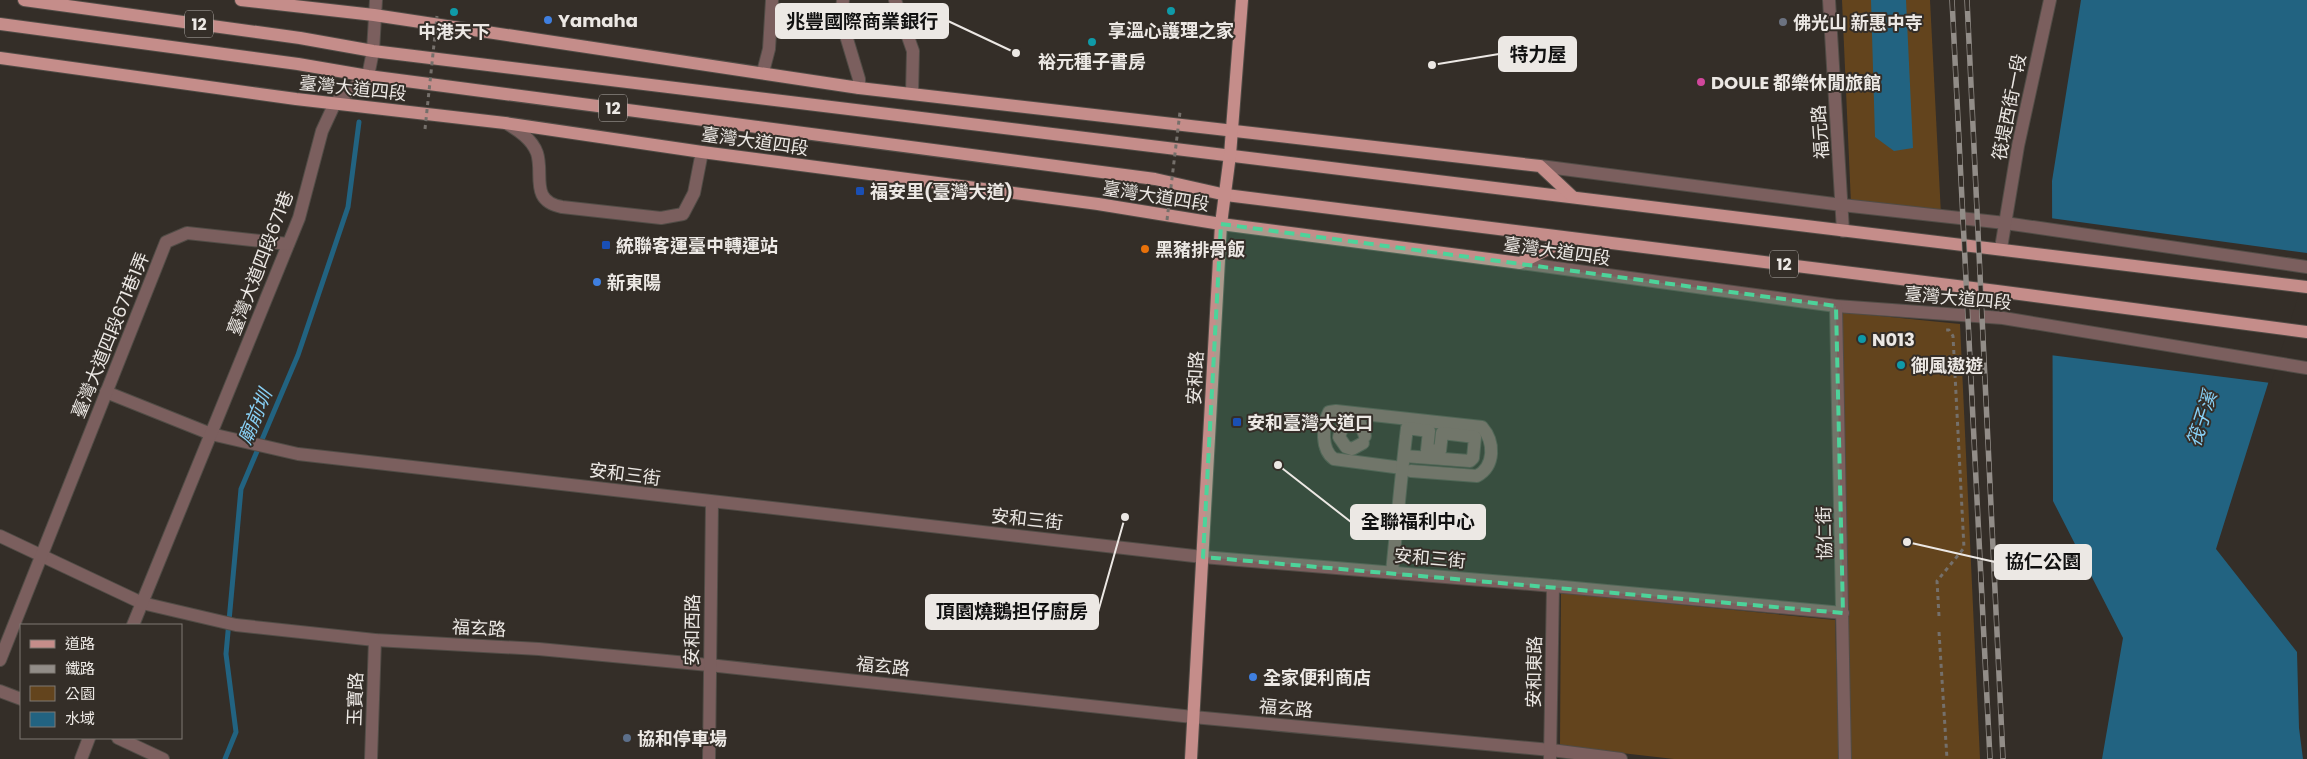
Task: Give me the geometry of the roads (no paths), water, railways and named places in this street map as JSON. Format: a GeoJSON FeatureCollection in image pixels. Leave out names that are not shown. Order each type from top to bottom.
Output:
{"type":"FeatureCollection","features":[{"type":"Feature","properties":{"kind":"main road","name":"12"},"geometry":{"type":"LineString","coordinates":[[24,0],[300,38],[373,51],[1843,231],[2002,248],[2307,287]]}},
{"type":"Feature","properties":{"kind":"main road"},"geometry":{"type":"LineString","coordinates":[[241,0],[374,14],[859,88],[1540,166],[1573,198]]}},
{"type":"Feature","properties":{"kind":"main road","name":"安和路"},"geometry":{"type":"LineString","coordinates":[[1191,759],[1222,224],[1230,155],[1242,0]]}},
{"type":"Feature","properties":{"kind":"main road","name":"臺灣大道四段"},"geometry":{"type":"LineString","coordinates":[[0,24],[298,64],[368,76],[1155,179],[1226,195],[1997,291],[2307,332]]}},
{"type":"Feature","properties":{"kind":"main road","name":"臺灣大道四段"},"geometry":{"type":"LineString","coordinates":[[0,58],[334,103],[505,123],[702,152],[1098,204],[1222,224],[1520,264]]}},
{"type":"Feature","properties":{"kind":"main road"},"geometry":{"type":"LineString","coordinates":[[1520,264],[1570,238]]}},
{"type":"Feature","properties":{"kind":"street"},"geometry":{"type":"LineString","coordinates":[[334,103],[368,76],[373,51],[376,0]]}},
{"type":"Feature","properties":{"kind":"street"},"geometry":{"type":"LineString","coordinates":[[764,72],[769,49],[772,0]]}},
{"type":"Feature","properties":{"kind":"street"},"geometry":{"type":"LineString","coordinates":[[843,0],[841,19],[859,79],[859,88]]}},
{"type":"Feature","properties":{"kind":"street"},"geometry":{"type":"LineString","coordinates":[[896,0],[913,51],[912,94]]}},
{"type":"Feature","properties":{"kind":"street","name":"福元路"},"geometry":{"type":"LineString","coordinates":[[1829,0],[1843,231]]}},
{"type":"Feature","properties":{"kind":"street","name":"筏堤西街一段"},"geometry":{"type":"LineString","coordinates":[[2002,248],[2018,146],[2050,0]]}},
{"type":"Feature","properties":{"kind":"street","name":"臺灣大道四段671巷"},"geometry":{"type":"LineString","coordinates":[[133,624],[299,218],[322,131],[334,103]]}},
{"type":"Feature","properties":{"kind":"street"},"geometry":{"type":"LineString","coordinates":[[505,123],[520,132],[533,146],[538,156],[541,193],[550,203],[562,207],[661,218],[683,214],[694,193],[702,152]]}},
{"type":"Feature","properties":{"kind":"street"},"geometry":{"type":"LineString","coordinates":[[1540,166],[1842,205],[2005,223],[2307,267]]}},
{"type":"Feature","properties":{"kind":"street","name":"臺灣大道四段671巷1弄"},"geometry":{"type":"LineString","coordinates":[[0,660],[166,242],[187,233],[288,244]]}},
{"type":"Feature","properties":{"kind":"street","name":"臺灣大道四段"},"geometry":{"type":"LineString","coordinates":[[1520,264],[1836,306],[2003,318],[2307,368]]}},
{"type":"Feature","properties":{"kind":"street","name":"協仁街"},"geometry":{"type":"LineString","coordinates":[[1836,306],[1845,759]]}},
{"type":"Feature","properties":{"kind":"street"},"geometry":{"type":"LineString","coordinates":[[106,392],[212,434]]}},
{"type":"Feature","properties":{"kind":"street"},"geometry":{"type":"LineString","coordinates":[[1392,572],[1406,465],[1407,428],[1429,431],[1427,450],[1440,451],[1442,433],[1475,437],[1473,458],[1465,462],[1406,465],[1334,459],[1328,455],[1325,447],[1329,412],[1336,411],[1482,427],[1490,435],[1491,462],[1486,471],[1477,476],[1452,475],[1406,465]]}},
{"type":"Feature","properties":{"kind":"street","name":"安和三街"},"geometry":{"type":"LineString","coordinates":[[212,434],[298,454],[1203,557],[1553,586],[1843,613]]}},
{"type":"Feature","properties":{"kind":"street","name":"安和西路"},"geometry":{"type":"LineString","coordinates":[[709,759],[712,502]]}},
{"type":"Feature","properties":{"kind":"street"},"geometry":{"type":"LineString","coordinates":[[0,536],[142,603]]}},
{"type":"Feature","properties":{"kind":"street","name":"安和東路"},"geometry":{"type":"LineString","coordinates":[[1551,755],[1553,586]]}},
{"type":"Feature","properties":{"kind":"street","name":"福玄路"},"geometry":{"type":"LineString","coordinates":[[142,603],[236,625],[375,640],[539,648],[1551,755],[1622,759]]}},
{"type":"Feature","properties":{"kind":"street","name":"玉寶路"},"geometry":{"type":"LineString","coordinates":[[371,759],[375,640]]}},
{"type":"Feature","properties":{"kind":"street"},"geometry":{"type":"LineString","coordinates":[[0,691],[20,699]]}},
{"type":"Feature","properties":{"kind":"street"},"geometry":{"type":"LineString","coordinates":[[81,759],[89,739]]}},
{"type":"Feature","properties":{"kind":"street"},"geometry":{"type":"LineString","coordinates":[[120,739],[163,759]]}},
{"type":"Feature","properties":{"kind":"water"},"geometry":{"type":"Polygon","coordinates":[[[1871,0],[1906,0],[1913,148],[1894,151],[1875,137],[1871,0]]]}},
{"type":"Feature","properties":{"kind":"water","name":"筏子溪"},"geometry":{"type":"Polygon","coordinates":[[[2081,0],[2307,0],[2307,260],[2216,549],[2297,652],[2299,728],[2303,759],[2102,759],[2123,638],[2053,501],[2052,181],[2081,0]]]}},
{"type":"Feature","properties":{"kind":"waterway","name":"廟前圳"},"geometry":{"type":"LineString","coordinates":[[225,759],[236,732],[226,654],[241,489],[298,355],[348,207],[359,122]]}},
{"type":"Feature","properties":{"kind":"railway"},"geometry":{"type":"LineString","coordinates":[[1952,0],[1990,759]]}},
{"type":"Feature","properties":{"kind":"railway"},"geometry":{"type":"LineString","coordinates":[[1967,0],[2003,759]]}},
{"type":"Feature","properties":{"kind":"place","name":"享溫心護理之家"},"geometry":{"type":"Point","coordinates":[1171,11]}},
{"type":"Feature","properties":{"kind":"place","name":"中港天下"},"geometry":{"type":"Point","coordinates":[454,12]}},
{"type":"Feature","properties":{"kind":"place","name":"Yamaha"},"geometry":{"type":"Point","coordinates":[548,20]}},
{"type":"Feature","properties":{"kind":"place","name":"佛光山 新惠中寺"},"geometry":{"type":"Point","coordinates":[1783,22]}},
{"type":"Feature","properties":{"kind":"place","name":"裕元種子書房"},"geometry":{"type":"Point","coordinates":[1092,42]}},
{"type":"Feature","properties":{"kind":"place","name":"兆豐國際商業銀行"},"geometry":{"type":"Point","coordinates":[1016,53]}},
{"type":"Feature","properties":{"kind":"place","name":"特力屋"},"geometry":{"type":"Point","coordinates":[1432,65]}},
{"type":"Feature","properties":{"kind":"place","name":"DOULE 都樂休閒旅館"},"geometry":{"type":"Point","coordinates":[1701,82]}},
{"type":"Feature","properties":{"kind":"place","name":"福安里(臺灣大道)"},"geometry":{"type":"Point","coordinates":[860,191]}},
{"type":"Feature","properties":{"kind":"place","name":"統聯客運臺中轉運站"},"geometry":{"type":"Point","coordinates":[606,245]}},
{"type":"Feature","properties":{"kind":"place","name":"黑豬排骨飯"},"geometry":{"type":"Point","coordinates":[1145,249]}},
{"type":"Feature","properties":{"kind":"place","name":"新東陽"},"geometry":{"type":"Point","coordinates":[597,282]}},
{"type":"Feature","properties":{"kind":"place","name":"N013"},"geometry":{"type":"Point","coordinates":[1862,339]}},
{"type":"Feature","properties":{"kind":"place","name":"御風遨遊"},"geometry":{"type":"Point","coordinates":[1901,365]}},
{"type":"Feature","properties":{"kind":"place","name":"安和臺灣大道口"},"geometry":{"type":"Point","coordinates":[1237,422]}},
{"type":"Feature","properties":{"kind":"place","name":"全聯福利中心"},"geometry":{"type":"Point","coordinates":[1278,465]}},
{"type":"Feature","properties":{"kind":"place","name":"頂園燒鵝担仔廚房"},"geometry":{"type":"Point","coordinates":[1125,517]}},
{"type":"Feature","properties":{"kind":"place","name":"協仁公園"},"geometry":{"type":"Point","coordinates":[1907,542]}},
{"type":"Feature","properties":{"kind":"place","name":"全家便利商店"},"geometry":{"type":"Point","coordinates":[1253,677]}},
{"type":"Feature","properties":{"kind":"place","name":"協和停車場"},"geometry":{"type":"Point","coordinates":[627,738]}}]}
